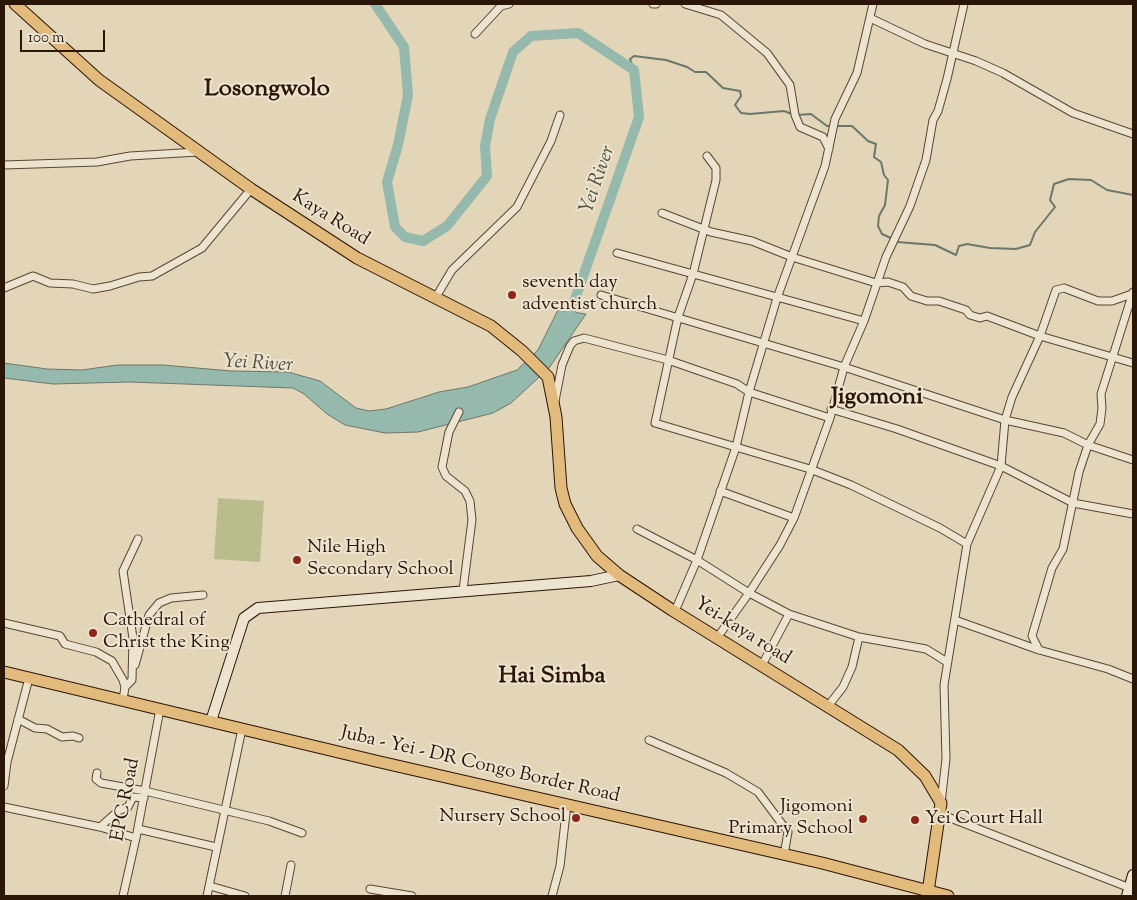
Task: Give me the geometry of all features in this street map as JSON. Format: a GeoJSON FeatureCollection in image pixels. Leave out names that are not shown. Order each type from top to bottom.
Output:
{"type":"FeatureCollection","features":[{"type":"Feature","properties":{"kind":"main road","name":"Kaya Road"},"geometry":{"type":"LineString","coordinates":[[15,4],[99,80],[198,152],[357,258],[491,326],[522,351],[548,377]]}},
{"type":"Feature","properties":{"kind":"main road","name":"Yei-kaya road"},"geometry":{"type":"LineString","coordinates":[[548,377],[554,403],[561,488],[570,517],[588,547],[619,574],[716,638],[898,750],[925,776],[941,809]]}},
{"type":"Feature","properties":{"kind":"main road","name":"Juba - Yei - DR Congo Border Road"},"geometry":{"type":"LineString","coordinates":[[4,672],[784,855],[928,894],[948,896]]}},
{"type":"Feature","properties":{"kind":"main road"},"geometry":{"type":"LineString","coordinates":[[928,894],[941,809]]}},
{"type":"Feature","properties":{"kind":"street"},"geometry":{"type":"LineString","coordinates":[[475,34],[501,6],[509,4]]}},
{"type":"Feature","properties":{"kind":"street"},"geometry":{"type":"LineString","coordinates":[[685,4],[720,15],[767,53],[790,85],[793,106],[800,126],[823,137],[829,150]]}},
{"type":"Feature","properties":{"kind":"street"},"geometry":{"type":"LineString","coordinates":[[675,611],[697,560],[736,447],[749,392],[765,344],[777,298],[825,166],[834,126],[857,73],[874,4]]}},
{"type":"Feature","properties":{"kind":"street"},"geometry":{"type":"LineString","coordinates":[[716,638],[749,594],[780,545],[794,518],[810,469],[830,418],[844,367],[864,321],[876,283],[910,206],[926,160],[932,120],[940,103],[964,4]]}},
{"type":"Feature","properties":{"kind":"street"},"geometry":{"type":"LineString","coordinates":[[870,18],[925,44],[1003,73],[1073,113],[1133,134]]}},
{"type":"Feature","properties":{"kind":"street"},"geometry":{"type":"LineString","coordinates":[[436,297],[452,270],[518,207],[551,140],[560,115]]}},
{"type":"Feature","properties":{"kind":"street"},"geometry":{"type":"LineString","coordinates":[[4,165],[97,162],[130,156],[198,152]]}},
{"type":"Feature","properties":{"kind":"street"},"geometry":{"type":"LineString","coordinates":[[707,156],[716,168],[717,173],[705,230],[693,274],[678,317],[655,423],[810,469],[851,485],[940,528],[967,544]]}},
{"type":"Feature","properties":{"kind":"street"},"geometry":{"type":"LineString","coordinates":[[4,288],[33,276],[50,283],[73,284],[93,289],[110,286],[139,276],[152,276],[202,248],[251,189]]}},
{"type":"Feature","properties":{"kind":"street"},"geometry":{"type":"LineString","coordinates":[[662,213],[705,230],[752,241],[792,257],[876,283],[888,282],[903,287],[911,296],[957,307],[980,318],[987,316],[1040,336],[1133,364]]}},
{"type":"Feature","properties":{"kind":"street"},"geometry":{"type":"LineString","coordinates":[[617,253],[864,321]]}},
{"type":"Feature","properties":{"kind":"street"},"geometry":{"type":"LineString","coordinates":[[1133,292],[1112,301],[1098,302],[1064,288],[1056,290],[1040,336],[1012,397],[1005,420],[1001,466],[967,544],[947,662],[944,711],[946,759],[941,809],[1128,892],[1133,875]]}},
{"type":"Feature","properties":{"kind":"street"},"geometry":{"type":"LineString","coordinates":[[1040,650],[1032,636],[1052,568],[1063,549],[1079,472],[1088,445],[1100,424],[1101,394],[1133,292]]}},
{"type":"Feature","properties":{"kind":"street"},"geometry":{"type":"LineString","coordinates":[[601,295],[844,367],[1005,420],[1064,433],[1088,445],[1133,460]]}},
{"type":"Feature","properties":{"kind":"street"},"geometry":{"type":"LineString","coordinates":[[554,403],[562,365],[574,341],[584,338],[668,360],[737,384],[749,392],[830,418]]}},
{"type":"Feature","properties":{"kind":"street"},"geometry":{"type":"LineString","coordinates":[[831,409],[897,429],[1001,466],[1073,502],[1133,514]]}},
{"type":"Feature","properties":{"kind":"street"},"geometry":{"type":"LineString","coordinates":[[459,412],[449,432],[442,467],[446,476],[465,491],[470,501],[472,520],[463,590]]}},
{"type":"Feature","properties":{"kind":"street"},"geometry":{"type":"LineString","coordinates":[[720,491],[794,518]]}},
{"type":"Feature","properties":{"kind":"street"},"geometry":{"type":"LineString","coordinates":[[637,529],[697,560],[749,594],[790,614],[859,637],[926,649],[947,662]]}},
{"type":"Feature","properties":{"kind":"street"},"geometry":{"type":"LineString","coordinates":[[125,687],[132,680],[132,624],[123,571],[138,539]]}},
{"type":"Feature","properties":{"kind":"street"},"geometry":{"type":"LineString","coordinates":[[211,721],[234,643],[244,618],[258,608],[591,581],[619,574]]}},
{"type":"Feature","properties":{"kind":"street"},"geometry":{"type":"LineString","coordinates":[[132,673],[149,615],[159,603],[171,598],[203,595]]}},
{"type":"Feature","properties":{"kind":"street"},"geometry":{"type":"LineString","coordinates":[[762,665],[790,614]]}},
{"type":"Feature","properties":{"kind":"street"},"geometry":{"type":"LineString","coordinates":[[955,620],[1040,650],[1108,669],[1133,679]]}},
{"type":"Feature","properties":{"kind":"street"},"geometry":{"type":"LineString","coordinates":[[4,623],[60,636],[65,644],[96,652],[112,661],[125,687],[123,700]]}},
{"type":"Feature","properties":{"kind":"street"},"geometry":{"type":"LineString","coordinates":[[828,706],[843,687],[852,667],[859,637]]}},
{"type":"Feature","properties":{"kind":"street"},"geometry":{"type":"LineString","coordinates":[[4,786],[18,718],[29,678]]}},
{"type":"Feature","properties":{"kind":"street","name":"EPC Road"},"geometry":{"type":"LineString","coordinates":[[123,896],[138,829],[160,709]]}},
{"type":"Feature","properties":{"kind":"street"},"geometry":{"type":"LineString","coordinates":[[18,718],[35,728],[47,729],[62,737],[74,736],[80,738]]}},
{"type":"Feature","properties":{"kind":"street"},"geometry":{"type":"LineString","coordinates":[[207,896],[242,729]]}},
{"type":"Feature","properties":{"kind":"street"},"geometry":{"type":"LineString","coordinates":[[649,740],[726,773],[758,792],[788,832],[784,855]]}},
{"type":"Feature","properties":{"kind":"street"},"geometry":{"type":"LineString","coordinates":[[97,773],[96,779],[101,783],[144,795],[269,821],[302,833]]}},
{"type":"Feature","properties":{"kind":"street"},"geometry":{"type":"LineString","coordinates":[[100,826],[118,811],[128,806],[133,797],[144,795]]}},
{"type":"Feature","properties":{"kind":"street"},"geometry":{"type":"LineString","coordinates":[[552,896],[560,866],[567,804]]}},
{"type":"Feature","properties":{"kind":"street"},"geometry":{"type":"LineString","coordinates":[[4,807],[100,826],[136,838]]}},
{"type":"Feature","properties":{"kind":"street"},"geometry":{"type":"LineString","coordinates":[[138,829],[216,847]]}},
{"type":"Feature","properties":{"kind":"street"},"geometry":{"type":"LineString","coordinates":[[285,896],[291,865]]}},
{"type":"Feature","properties":{"kind":"street"},"geometry":{"type":"LineString","coordinates":[[210,886],[245,896]]}},
{"type":"Feature","properties":{"kind":"street"},"geometry":{"type":"LineString","coordinates":[[370,889],[412,896]]}},
{"type":"Feature","properties":{"kind":"green space"},"geometry":{"type":"Polygon","coordinates":[[[218,498],[264,501],[260,562],[214,559],[218,498]]]}},
{"type":"Feature","properties":{"kind":"water"},"geometry":{"type":"Polygon","coordinates":[[[558,310],[586,314],[549,368],[511,403],[493,413],[418,432],[385,433],[345,425],[293,388],[130,382],[53,384],[4,378],[4,363],[47,369],[82,370],[117,365],[163,365],[231,371],[288,372],[320,381],[356,408],[369,411],[386,409],[439,392],[468,387],[517,370],[538,350],[558,310]]]}},
{"type":"Feature","properties":{"kind":"waterway","name":"Yei River"},"geometry":{"type":"LineString","coordinates":[[375,4],[404,47],[408,95],[398,145],[387,182],[395,227],[405,237],[423,241],[447,226],[487,176],[485,146],[490,119],[513,52],[531,36],[578,33],[634,70],[639,117],[567,322]]}},
{"type":"Feature","properties":{"kind":"waterway"},"geometry":{"type":"LineString","coordinates":[[634,70],[630,59],[634,56],[666,60],[687,67],[695,72],[706,72],[723,88],[740,91],[741,96],[735,105],[741,113],[784,111],[792,114]]}},
{"type":"Feature","properties":{"kind":"waterway"},"geometry":{"type":"LineString","coordinates":[[797,115],[811,114],[827,126],[830,126]]}},
{"type":"Feature","properties":{"kind":"waterway"},"geometry":{"type":"LineString","coordinates":[[835,126],[852,126],[868,141],[876,144],[874,157],[881,162],[884,175],[888,180],[885,205],[879,216],[878,226],[882,234],[893,239]]}},
{"type":"Feature","properties":{"kind":"waterway"},"geometry":{"type":"LineString","coordinates":[[897,242],[935,245],[956,255],[959,246],[967,244],[990,248],[1016,249],[1030,245],[1035,232],[1055,207],[1050,200],[1054,184],[1069,179],[1091,180],[1107,190],[1133,195]]}},
{"type":"Feature","properties":{"kind":"place","name":"seventh day adventist church"},"geometry":{"type":"Point","coordinates":[512,295]}},
{"type":"Feature","properties":{"kind":"place","name":"Nile High Secondary School"},"geometry":{"type":"Point","coordinates":[297,560]}},
{"type":"Feature","properties":{"kind":"place","name":"Cathedral of Christ the King"},"geometry":{"type":"Point","coordinates":[93,633]}},
{"type":"Feature","properties":{"kind":"place","name":"Nursery School"},"geometry":{"type":"Point","coordinates":[576,818]}},
{"type":"Feature","properties":{"kind":"place","name":"Jigomoni Primary School"},"geometry":{"type":"Point","coordinates":[863,819]}},
{"type":"Feature","properties":{"kind":"place","name":"Yei Court Hall"},"geometry":{"type":"Point","coordinates":[915,820]}},
{"type":"Feature","properties":{"kind":"district","name":"Losongwolo"},"geometry":{"type":"Point","coordinates":[267,91]}},
{"type":"Feature","properties":{"kind":"district","name":"Jigomoni"},"geometry":{"type":"Point","coordinates":[877,399]}},
{"type":"Feature","properties":{"kind":"district","name":"Hai Simba"},"geometry":{"type":"Point","coordinates":[552,678]}}]}
